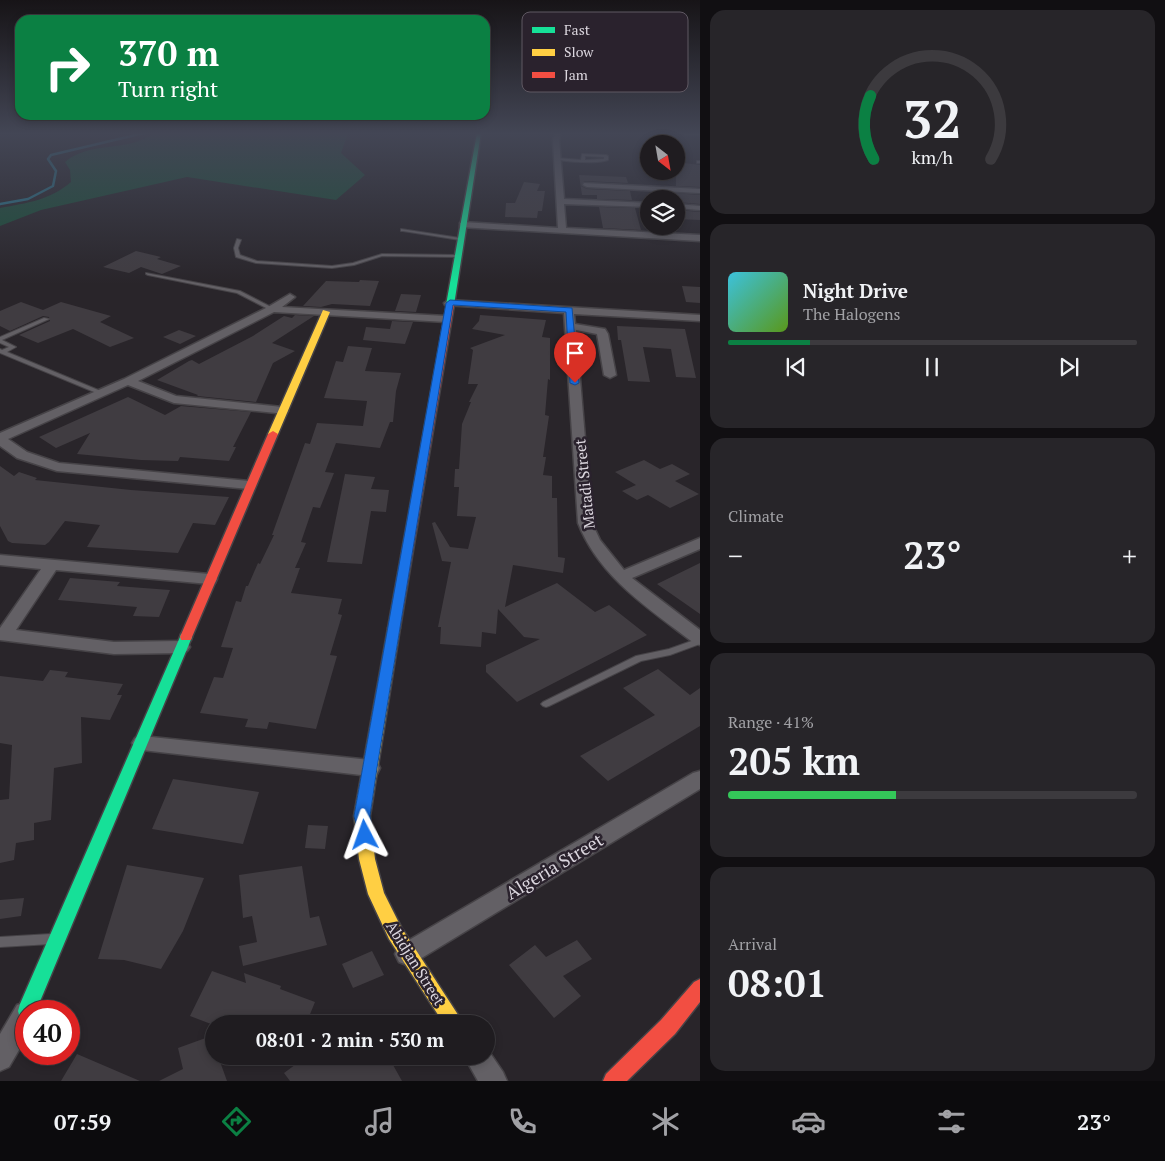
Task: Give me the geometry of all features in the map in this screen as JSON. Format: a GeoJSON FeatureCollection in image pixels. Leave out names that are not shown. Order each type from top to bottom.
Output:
{"type":"FeatureCollection","features":[{"type":"Feature","properties":{"kind":"street","name":"Abidjan Street"},"geometry":{"type":"LineString","coordinates":[[449,1015],[407,954],[387,916],[370,873],[362,816],[470,183]]}},
{"type":"Feature","properties":{"kind":"street"},"geometry":{"type":"LineString","coordinates":[[559,183],[562,230]]}},
{"type":"Feature","properties":{"kind":"street"},"geometry":{"type":"LineString","coordinates":[[587,185],[700,190]]}},
{"type":"Feature","properties":{"kind":"street"},"geometry":{"type":"LineString","coordinates":[[560,201],[640,205]]}},
{"type":"Feature","properties":{"kind":"street"},"geometry":{"type":"LineString","coordinates":[[685,207],[700,208]]}},
{"type":"Feature","properties":{"kind":"street"},"geometry":{"type":"LineString","coordinates":[[463,225],[700,238]]}},
{"type":"Feature","properties":{"kind":"street"},"geometry":{"type":"LineString","coordinates":[[249,485],[86,471],[58,466],[22,455],[0,439],[128,381],[272,309],[290,297]]}},
{"type":"Feature","properties":{"kind":"street"},"geometry":{"type":"LineString","coordinates":[[450,303],[700,318]]}},
{"type":"Feature","properties":{"kind":"street"},"geometry":{"type":"LineString","coordinates":[[272,309],[446,319]]}},
{"type":"Feature","properties":{"kind":"street","name":"Matadi Street"},"geometry":{"type":"LineString","coordinates":[[569,310],[585,523],[589,537],[598,552],[621,577],[699,638]]}},
{"type":"Feature","properties":{"kind":"street"},"geometry":{"type":"LineString","coordinates":[[32,1000],[142,743],[249,485],[326,312]]}},
{"type":"Feature","properties":{"kind":"street"},"geometry":{"type":"LineString","coordinates":[[571,326],[601,331],[604,334],[610,375]]}},
{"type":"Feature","properties":{"kind":"street"},"geometry":{"type":"LineString","coordinates":[[128,381],[174,399],[282,410]]}},
{"type":"Feature","properties":{"kind":"street"},"geometry":{"type":"LineString","coordinates":[[621,577],[700,543]]}},
{"type":"Feature","properties":{"kind":"street"},"geometry":{"type":"LineString","coordinates":[[0,560],[209,579]]}},
{"type":"Feature","properties":{"kind":"street"},"geometry":{"type":"LineString","coordinates":[[51,566],[2,635],[114,648],[181,647]]}},
{"type":"Feature","properties":{"kind":"street"},"geometry":{"type":"LineString","coordinates":[[142,743],[370,768]]}},
{"type":"Feature","properties":{"kind":"street","name":"Algeria Street"},"geometry":{"type":"LineString","coordinates":[[407,954],[700,779]]}},
{"type":"Feature","properties":{"kind":"street"},"geometry":{"type":"LineString","coordinates":[[613,1081],[668,1027],[700,988]]}},
{"type":"Feature","properties":{"kind":"street"},"geometry":{"type":"LineString","coordinates":[[0,1058],[15,1032]]}},
{"type":"Feature","properties":{"kind":"street"},"geometry":{"type":"LineString","coordinates":[[483,1065],[494,1081]]}},
{"type":"Feature","properties":{"kind":"lane"},"geometry":{"type":"LineString","coordinates":[[403,230],[460,238]]}},
{"type":"Feature","properties":{"kind":"lane"},"geometry":{"type":"LineString","coordinates":[[239,240],[236,248],[238,256],[256,262],[338,267],[382,255],[458,256]]}},
{"type":"Feature","properties":{"kind":"lane"},"geometry":{"type":"LineString","coordinates":[[148,274],[238,292],[272,309]]}},
{"type":"Feature","properties":{"kind":"lane"},"geometry":{"type":"LineString","coordinates":[[0,340],[46,319]]}},
{"type":"Feature","properties":{"kind":"lane"},"geometry":{"type":"LineString","coordinates":[[0,340],[13,346],[1,352]]}},
{"type":"Feature","properties":{"kind":"lane"},"geometry":{"type":"LineString","coordinates":[[1,352],[101,393]]}},
{"type":"Feature","properties":{"kind":"lane"},"geometry":{"type":"LineString","coordinates":[[546,704],[639,658],[670,652],[699,638]]}},
{"type":"Feature","properties":{"kind":"lane"},"geometry":{"type":"LineString","coordinates":[[0,942],[58,938]]}},
{"type":"Feature","properties":{"kind":"green space"},"geometry":{"type":"Polygon","coordinates":[[[69,183],[158,183],[41,210],[0,226],[0,208],[46,197],[69,183]]]}},
{"type":"Feature","properties":{"kind":"green space"},"geometry":{"type":"Polygon","coordinates":[[[229,183],[355,183],[336,200],[229,183]]]}},
{"type":"Feature","properties":{"kind":"building"},"geometry":{"type":"Polygon","coordinates":[[[523,183],[540,184],[537,191],[545,191],[542,211],[538,211],[537,218],[505,217],[506,203],[515,203],[523,183]]]}},
{"type":"Feature","properties":{"kind":"building"},"geometry":{"type":"Polygon","coordinates":[[[580,183],[583,183],[581,186],[587,189],[630,191],[632,200],[597,199],[597,195],[582,195],[580,183]]]}},
{"type":"Feature","properties":{"kind":"building"},"geometry":{"type":"Polygon","coordinates":[[[676,183],[700,183],[700,187],[676,186],[676,183]]]}},
{"type":"Feature","properties":{"kind":"building"},"geometry":{"type":"Polygon","coordinates":[[[685,194],[700,195],[700,204],[685,203],[685,194]]]}},
{"type":"Feature","properties":{"kind":"building"},"geometry":{"type":"Polygon","coordinates":[[[599,207],[635,208],[640,230],[603,228],[599,207]]]}},
{"type":"Feature","properties":{"kind":"building"},"geometry":{"type":"Polygon","coordinates":[[[685,211],[700,212],[700,220],[685,219],[685,211]]]}},
{"type":"Feature","properties":{"kind":"building"},"geometry":{"type":"Polygon","coordinates":[[[136,251],[161,257],[157,259],[181,266],[162,274],[141,267],[129,273],[103,267],[136,251]]]}},
{"type":"Feature","properties":{"kind":"building"},"geometry":{"type":"Polygon","coordinates":[[[360,280],[379,281],[370,306],[332,304],[321,307],[303,306],[326,281],[359,282],[360,280]]]}},
{"type":"Feature","properties":{"kind":"building"},"geometry":{"type":"Polygon","coordinates":[[[682,286],[700,287],[700,303],[686,302],[682,286]]]}},
{"type":"Feature","properties":{"kind":"building"},"geometry":{"type":"Polygon","coordinates":[[[401,294],[421,295],[416,312],[395,311],[401,294]]]}},
{"type":"Feature","properties":{"kind":"building"},"geometry":{"type":"Polygon","coordinates":[[[21,302],[43,310],[61,302],[111,316],[100,322],[134,338],[110,347],[73,329],[38,343],[19,335],[50,321],[49,317],[43,316],[10,331],[0,326],[0,311],[21,302]]]}},
{"type":"Feature","properties":{"kind":"building"},"geometry":{"type":"Polygon","coordinates":[[[295,315],[314,316],[272,343],[295,351],[273,363],[256,402],[197,396],[157,380],[189,361],[192,360],[199,364],[253,336],[284,316],[292,318],[295,315]]]}},
{"type":"Feature","properties":{"kind":"building"},"geometry":{"type":"Polygon","coordinates":[[[480,315],[546,320],[542,337],[550,338],[550,380],[548,379],[545,415],[549,416],[543,457],[546,457],[543,475],[552,476],[552,498],[557,498],[558,557],[565,558],[563,573],[513,565],[505,607],[557,583],[595,612],[609,605],[647,635],[517,702],[486,672],[486,665],[540,639],[524,637],[498,609],[496,634],[482,632],[481,647],[440,644],[441,627],[438,627],[451,562],[442,561],[432,523],[435,522],[450,547],[468,549],[476,517],[457,516],[459,487],[454,487],[455,469],[459,469],[462,424],[471,402],[469,402],[478,384],[468,384],[473,350],[470,348],[505,335],[472,329],[479,321],[480,315]]]}},
{"type":"Feature","properties":{"kind":"building"},"geometry":{"type":"Polygon","coordinates":[[[392,321],[413,322],[405,344],[363,340],[366,327],[390,329],[392,321]]]}},
{"type":"Feature","properties":{"kind":"building"},"geometry":{"type":"Polygon","coordinates":[[[617,326],[685,329],[696,378],[676,377],[671,349],[643,347],[650,382],[628,381],[621,340],[618,340],[617,326]]]}},
{"type":"Feature","properties":{"kind":"building"},"geometry":{"type":"Polygon","coordinates":[[[179,330],[196,336],[180,344],[163,337],[179,330]]]}},
{"type":"Feature","properties":{"kind":"building"},"geometry":{"type":"Polygon","coordinates":[[[348,346],[372,348],[365,371],[401,373],[396,391],[393,422],[390,422],[380,448],[336,443],[325,472],[334,473],[320,508],[313,507],[301,542],[306,543],[295,568],[300,568],[291,593],[342,599],[338,614],[342,615],[330,655],[337,656],[316,729],[269,722],[267,729],[245,727],[248,719],[200,713],[214,677],[223,678],[233,648],[221,647],[236,601],[241,602],[246,586],[248,586],[258,563],[260,564],[274,535],[272,535],[305,443],[310,444],[317,423],[363,426],[367,401],[324,398],[336,361],[343,362],[348,346]]]}},
{"type":"Feature","properties":{"kind":"building"},"geometry":{"type":"Polygon","coordinates":[[[128,397],[165,415],[181,406],[251,412],[233,447],[236,447],[229,461],[180,457],[178,461],[141,460],[77,454],[90,433],[56,448],[39,437],[128,397]]]}},
{"type":"Feature","properties":{"kind":"building"},"geometry":{"type":"Polygon","coordinates":[[[644,460],[660,469],[672,464],[690,474],[675,481],[699,494],[670,508],[648,495],[637,500],[622,491],[636,485],[615,472],[644,460]]]}},
{"type":"Feature","properties":{"kind":"building"},"geometry":{"type":"Polygon","coordinates":[[[0,466],[14,476],[19,472],[37,478],[35,480],[131,490],[229,497],[215,525],[193,523],[178,553],[87,547],[100,525],[65,521],[45,545],[12,543],[8,541],[0,526],[0,466]]]}},
{"type":"Feature","properties":{"kind":"building"},"geometry":{"type":"Polygon","coordinates":[[[345,474],[375,477],[371,489],[389,490],[386,512],[371,511],[362,564],[327,562],[345,474]]]}},
{"type":"Feature","properties":{"kind":"building"},"geometry":{"type":"Polygon","coordinates":[[[700,563],[700,614],[657,584],[700,563]]]}},
{"type":"Feature","properties":{"kind":"building"},"geometry":{"type":"Polygon","coordinates":[[[70,578],[120,582],[117,586],[170,590],[159,617],[133,616],[137,607],[58,600],[70,578]]]}},
{"type":"Feature","properties":{"kind":"building"},"geometry":{"type":"Polygon","coordinates":[[[658,669],[690,695],[700,688],[700,726],[608,781],[580,756],[655,715],[623,688],[658,669]]]}},
{"type":"Feature","properties":{"kind":"building"},"geometry":{"type":"Polygon","coordinates":[[[50,670],[68,672],[65,677],[123,684],[117,695],[122,695],[110,720],[81,717],[82,763],[54,768],[51,820],[34,823],[34,840],[16,843],[14,860],[0,863],[0,800],[9,799],[12,745],[0,743],[0,676],[43,681],[50,670]]]}},
{"type":"Feature","properties":{"kind":"building"},"geometry":{"type":"Polygon","coordinates":[[[173,779],[259,792],[243,844],[152,829],[173,779]]]}},
{"type":"Feature","properties":{"kind":"building"},"geometry":{"type":"Polygon","coordinates":[[[308,825],[328,826],[325,849],[305,848],[308,825]]]}},
{"type":"Feature","properties":{"kind":"building"},"geometry":{"type":"Polygon","coordinates":[[[127,865],[204,878],[183,931],[161,969],[124,960],[98,959],[127,865]]]}},
{"type":"Feature","properties":{"kind":"building"},"geometry":{"type":"Polygon","coordinates":[[[302,866],[310,918],[319,916],[327,945],[243,966],[239,946],[257,942],[252,916],[243,918],[239,875],[302,866]]]}},
{"type":"Feature","properties":{"kind":"building"},"geometry":{"type":"Polygon","coordinates":[[[24,898],[21,916],[0,919],[0,900],[24,898]]]}},
{"type":"Feature","properties":{"kind":"building"},"geometry":{"type":"Polygon","coordinates":[[[577,940],[592,959],[563,976],[581,996],[554,1018],[509,965],[535,945],[546,957],[577,940]]]}},
{"type":"Feature","properties":{"kind":"building"},"geometry":{"type":"Polygon","coordinates":[[[372,951],[384,975],[353,988],[342,964],[372,951]]]}},
{"type":"Feature","properties":{"kind":"building"},"geometry":{"type":"Polygon","coordinates":[[[212,971],[246,983],[244,973],[281,986],[280,989],[315,1002],[310,1015],[205,1015],[205,1022],[190,1016],[212,971]]]}},
{"type":"Feature","properties":{"kind":"building"},"geometry":{"type":"Polygon","coordinates":[[[205,1038],[205,1065],[221,1065],[227,1081],[159,1081],[183,1069],[178,1048],[205,1038]]]}},
{"type":"Feature","properties":{"kind":"building"},"geometry":{"type":"Polygon","coordinates":[[[80,1055],[140,1081],[61,1081],[70,1065],[80,1065],[80,1055]]]}},
{"type":"Feature","properties":{"kind":"building"},"geometry":{"type":"Polygon","coordinates":[[[295,1065],[393,1065],[402,1081],[290,1081],[284,1073],[295,1065]]]}},
{"type":"Feature","properties":{"kind":"waterway"},"geometry":{"type":"LineString","coordinates":[[0,204],[28,199],[53,186],[54,183]]}},
{"type":"Feature","properties":{"kind":"traffic: fast"},"geometry":{"type":"LineString","coordinates":[[450,305],[470,183]]}},
{"type":"Feature","properties":{"kind":"traffic: fast"},"geometry":{"type":"LineString","coordinates":[[32,1000],[186,637]]}},
{"type":"Feature","properties":{"kind":"traffic: slow"},"geometry":{"type":"LineString","coordinates":[[273,434],[326,312]]}},
{"type":"Feature","properties":{"kind":"traffic: slow"},"geometry":{"type":"LineString","coordinates":[[394,628],[362,816],[367,859],[376,894],[395,933],[449,1015]]}},
{"type":"Feature","properties":{"kind":"traffic: jam"},"geometry":{"type":"LineString","coordinates":[[394,628],[450,305]]}},
{"type":"Feature","properties":{"kind":"traffic: jam"},"geometry":{"type":"LineString","coordinates":[[186,637],[273,434]]}},
{"type":"Feature","properties":{"kind":"traffic: jam"},"geometry":{"type":"LineString","coordinates":[[613,1081],[668,1027],[700,988]]}},
{"type":"Feature","properties":{"kind":"route"},"geometry":{"type":"LineString","coordinates":[[365,835],[362,816],[450,303],[569,310],[575,383]]}}]}
